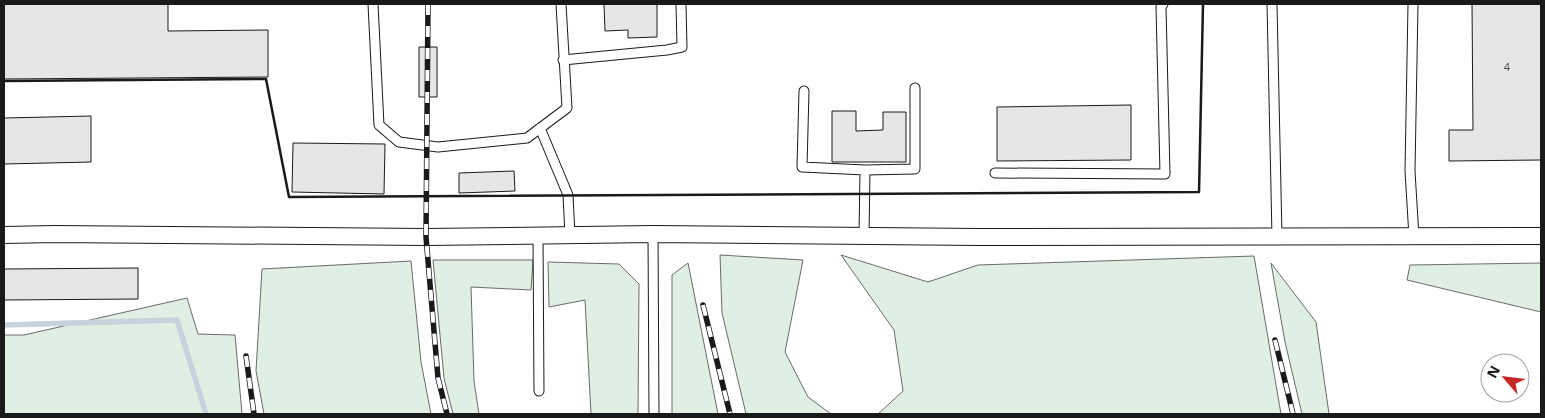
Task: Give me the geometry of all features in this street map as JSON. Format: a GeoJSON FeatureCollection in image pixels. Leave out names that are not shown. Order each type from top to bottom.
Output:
{"type":"FeatureCollection","features":[{"type":"Feature","properties":{"kind":"street"},"geometry":{"type":"LineString","coordinates":[[4,235],[426,237],[653,234],[1277,237],[1541,236]]}},
{"type":"Feature","properties":{"kind":"lane"},"geometry":{"type":"LineString","coordinates":[[373,4],[379,125],[399,142],[438,147],[527,138],[567,108],[561,4]]}},
{"type":"Feature","properties":{"kind":"lane"},"geometry":{"type":"LineString","coordinates":[[563,60],[682,47],[681,4]]}},
{"type":"Feature","properties":{"kind":"lane"},"geometry":{"type":"LineString","coordinates":[[995,173],[1165,174],[1161,7],[1163,4]]}},
{"type":"Feature","properties":{"kind":"lane"},"geometry":{"type":"LineString","coordinates":[[1272,4],[1277,237]]}},
{"type":"Feature","properties":{"kind":"lane"},"geometry":{"type":"LineString","coordinates":[[1413,4],[1410,171],[1414,237]]}},
{"type":"Feature","properties":{"kind":"lane"},"geometry":{"type":"LineString","coordinates":[[804,91],[802,167],[865,170],[915,169],[915,88]]}},
{"type":"Feature","properties":{"kind":"lane"},"geometry":{"type":"LineString","coordinates":[[540,128],[568,195],[570,235]]}},
{"type":"Feature","properties":{"kind":"lane"},"geometry":{"type":"LineString","coordinates":[[864,236],[865,170]]}},
{"type":"Feature","properties":{"kind":"lane"},"geometry":{"type":"LineString","coordinates":[[653,234],[654,414]]}},
{"type":"Feature","properties":{"kind":"lane"},"geometry":{"type":"LineString","coordinates":[[538,236],[540,391]]}},
{"type":"Feature","properties":{"kind":"green space"},"geometry":{"type":"Polygon","coordinates":[[[720,255],[803,260],[785,352],[808,397],[831,414],[746,414],[722,313],[720,255]]]}},
{"type":"Feature","properties":{"kind":"green space"},"geometry":{"type":"Polygon","coordinates":[[[841,255],[928,282],[978,265],[1254,256],[1281,414],[878,414],[903,391],[894,330],[841,255]]]}},
{"type":"Feature","properties":{"kind":"green space"},"geometry":{"type":"Polygon","coordinates":[[[433,260],[533,260],[531,290],[471,287],[474,381],[479,414],[453,414],[444,378],[433,260]]]}},
{"type":"Feature","properties":{"kind":"green space"},"geometry":{"type":"Polygon","coordinates":[[[411,261],[421,362],[431,414],[264,414],[256,371],[262,269],[411,261]]]}},
{"type":"Feature","properties":{"kind":"green space"},"geometry":{"type":"Polygon","coordinates":[[[548,262],[619,264],[639,284],[638,414],[591,414],[585,300],[549,307],[548,262]]]}},
{"type":"Feature","properties":{"kind":"green space"},"geometry":{"type":"Polygon","coordinates":[[[688,263],[718,414],[672,414],[672,275],[688,263]]]}},
{"type":"Feature","properties":{"kind":"green space"},"geometry":{"type":"Polygon","coordinates":[[[1271,263],[1316,322],[1329,414],[1302,414],[1285,342],[1271,263]]]}},
{"type":"Feature","properties":{"kind":"green space"},"geometry":{"type":"Polygon","coordinates":[[[1541,263],[1541,312],[1407,280],[1410,265],[1541,263]]]}},
{"type":"Feature","properties":{"kind":"green space"},"geometry":{"type":"Polygon","coordinates":[[[187,298],[198,334],[235,335],[242,414],[4,414],[4,335],[24,335],[187,298]]]}},
{"type":"Feature","properties":{"kind":"building"},"geometry":{"type":"Polygon","coordinates":[[[4,4],[168,4],[168,31],[268,30],[268,77],[4,79],[4,4]]]}},
{"type":"Feature","properties":{"kind":"building"},"geometry":{"type":"Polygon","coordinates":[[[604,4],[657,4],[657,37],[628,38],[628,30],[605,31],[604,4]]]}},
{"type":"Feature","properties":{"kind":"building"},"geometry":{"type":"Polygon","coordinates":[[[1472,4],[1541,4],[1541,160],[1449,161],[1449,130],[1473,130],[1472,4]]]}},
{"type":"Feature","properties":{"kind":"building"},"geometry":{"type":"Polygon","coordinates":[[[419,47],[437,47],[437,97],[419,97],[419,47]]]}},
{"type":"Feature","properties":{"kind":"building"},"geometry":{"type":"Polygon","coordinates":[[[1131,105],[1131,160],[997,161],[997,107],[1131,105]]]}},
{"type":"Feature","properties":{"kind":"building"},"geometry":{"type":"Polygon","coordinates":[[[832,111],[856,111],[856,131],[883,130],[883,112],[906,112],[906,162],[832,162],[832,111]]]}},
{"type":"Feature","properties":{"kind":"building"},"geometry":{"type":"Polygon","coordinates":[[[91,116],[91,162],[4,164],[4,118],[91,116]]]}},
{"type":"Feature","properties":{"kind":"building"},"geometry":{"type":"Polygon","coordinates":[[[293,143],[385,144],[384,194],[292,192],[293,143]]]}},
{"type":"Feature","properties":{"kind":"building"},"geometry":{"type":"Polygon","coordinates":[[[514,171],[515,191],[459,193],[459,173],[514,171]]]}},
{"type":"Feature","properties":{"kind":"building"},"geometry":{"type":"Polygon","coordinates":[[[138,268],[138,299],[4,300],[4,269],[138,268]]]}},
{"type":"Feature","properties":{"kind":"waterway"},"geometry":{"type":"LineString","coordinates":[[4,325],[177,320],[206,414]]}},
{"type":"Feature","properties":{"kind":"railway"},"geometry":{"type":"LineString","coordinates":[[428,4],[426,237],[438,378],[447,414]]}},
{"type":"Feature","properties":{"kind":"railway"},"geometry":{"type":"LineString","coordinates":[[703,305],[730,414]]}},
{"type":"Feature","properties":{"kind":"railway"},"geometry":{"type":"LineString","coordinates":[[1275,340],[1293,414]]}},
{"type":"Feature","properties":{"kind":"railway"},"geometry":{"type":"LineString","coordinates":[[246,356],[254,414]]}},
{"type":"Feature","properties":{"kind":"wall"},"geometry":{"type":"LineString","coordinates":[[4,81],[266,79],[289,197],[1199,192],[1203,4]]}}]}
